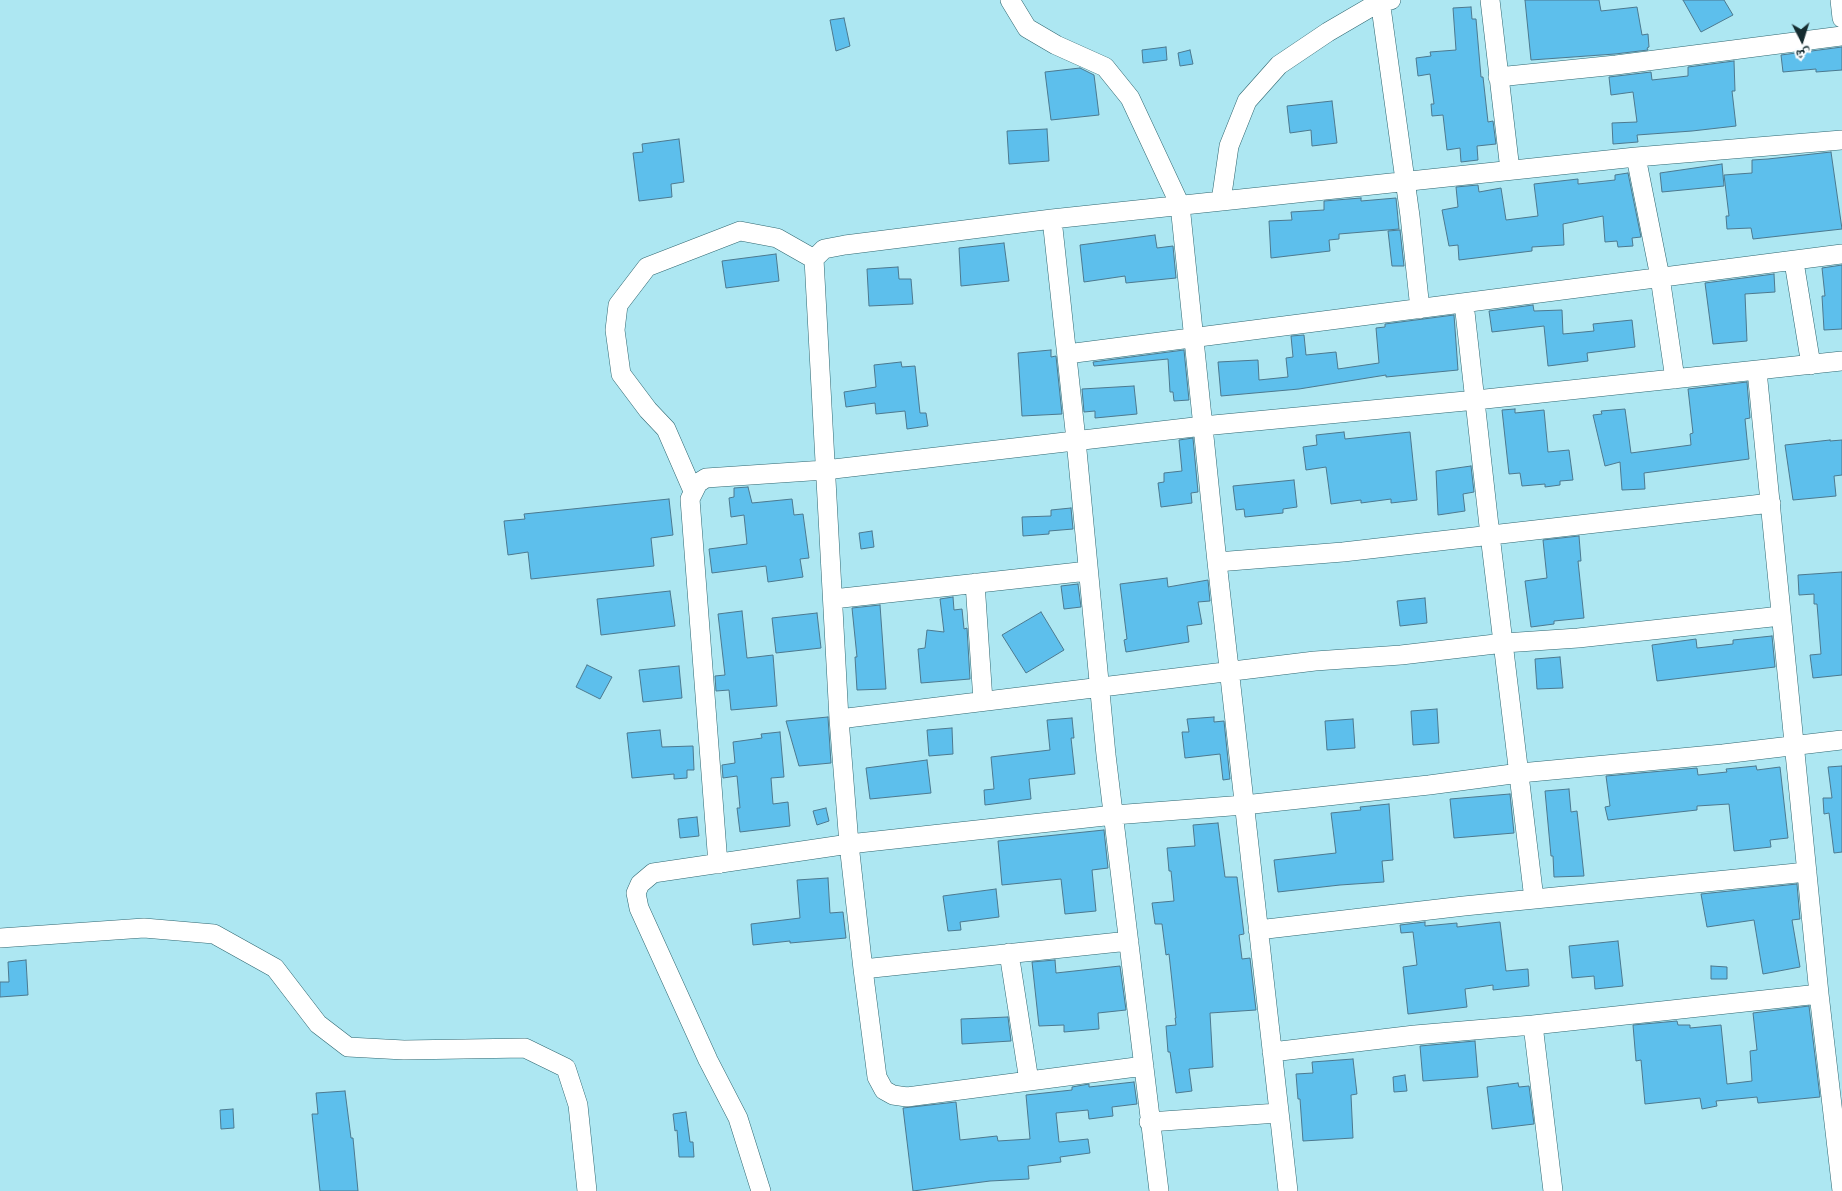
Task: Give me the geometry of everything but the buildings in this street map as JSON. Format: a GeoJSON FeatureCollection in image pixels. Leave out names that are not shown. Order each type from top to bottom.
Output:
{"type":"FeatureCollection","features":[{"type":"Feature","properties":{"kind":"street"},"geometry":{"type":"LineString","coordinates":[[1010,0],[1027,28],[1056,45],[1105,68],[1111,75],[1130,98],[1180,205],[1229,672],[1288,1191]]}},
{"type":"Feature","properties":{"kind":"street"},"geometry":{"type":"LineString","coordinates":[[1221,201],[1229,146],[1247,100],[1278,65],[1328,32],[1384,0],[1420,308]]}},
{"type":"Feature","properties":{"kind":"street"},"geometry":{"type":"LineString","coordinates":[[1490,0],[1510,170]]}},
{"type":"Feature","properties":{"kind":"street"},"geometry":{"type":"LineString","coordinates":[[1840,0],[1842,18]]}},
{"type":"Feature","properties":{"kind":"street"},"geometry":{"type":"LineString","coordinates":[[1498,77],[1616,65],[1842,36]]}},
{"type":"Feature","properties":{"kind":"street"},"geometry":{"type":"LineString","coordinates":[[1144,1066],[907,1096],[893,1095],[884,1090],[877,1077],[849,844],[839,719],[814,259],[824,249],[845,245],[1052,219],[1636,156],[1842,140]]}},
{"type":"Feature","properties":{"kind":"street"},"geometry":{"type":"LineString","coordinates":[[1636,156],[1660,277],[1675,379]]}},
{"type":"Feature","properties":{"kind":"street"},"geometry":{"type":"LineString","coordinates":[[1052,219],[1114,815],[1149,1122],[1159,1191]]}},
{"type":"Feature","properties":{"kind":"street"},"geometry":{"type":"LineString","coordinates":[[693,491],[666,429],[648,410],[621,374],[615,330],[618,305],[647,267],[740,231],[777,238],[814,259]]}},
{"type":"Feature","properties":{"kind":"street"},"geometry":{"type":"LineString","coordinates":[[1067,354],[1660,277],[1794,262],[1842,254]]}},
{"type":"Feature","properties":{"kind":"street"},"geometry":{"type":"LineString","coordinates":[[1794,262],[1811,365]]}},
{"type":"Feature","properties":{"kind":"street"},"geometry":{"type":"LineString","coordinates":[[1464,303],[1534,900]]}},
{"type":"Feature","properties":{"kind":"street"},"geometry":{"type":"LineString","coordinates":[[718,864],[690,499],[698,483],[706,478],[825,470],[1203,426],[1476,400],[1842,361]]}},
{"type":"Feature","properties":{"kind":"street"},"geometry":{"type":"LineString","coordinates":[[1757,370],[1819,994],[1842,1191]]}},
{"type":"Feature","properties":{"kind":"street"},"geometry":{"type":"LineString","coordinates":[[1217,562],[1343,552],[1771,503]]}},
{"type":"Feature","properties":{"kind":"street"},"geometry":{"type":"LineString","coordinates":[[832,599],[1088,571]]}},
{"type":"Feature","properties":{"kind":"street"},"geometry":{"type":"LineString","coordinates":[[975,583],[984,701]]}},
{"type":"Feature","properties":{"kind":"street"},"geometry":{"type":"LineString","coordinates":[[839,719],[1229,672],[1781,616]]}},
{"type":"Feature","properties":{"kind":"street"},"geometry":{"type":"LineString","coordinates":[[761,1191],[738,1118],[675,989],[639,908],[636,893],[640,884],[653,873],[849,844],[1114,815],[1429,785],[1520,773],[1714,755],[1842,740]]}},
{"type":"Feature","properties":{"kind":"street"},"geometry":{"type":"LineString","coordinates":[[1258,930],[1807,872]]}},
{"type":"Feature","properties":{"kind":"street"},"geometry":{"type":"LineString","coordinates":[[0,938],[144,928],[214,934],[274,968],[318,1024],[348,1047],[404,1050],[525,1048],[566,1068],[578,1105],[587,1191]]}},
{"type":"Feature","properties":{"kind":"street"},"geometry":{"type":"LineString","coordinates":[[863,969],[1129,941]]}},
{"type":"Feature","properties":{"kind":"street"},"geometry":{"type":"LineString","coordinates":[[1009,953],[1029,1081]]}},
{"type":"Feature","properties":{"kind":"street"},"geometry":{"type":"LineString","coordinates":[[1272,1052],[1415,1035],[1533,1025],[1819,994]]}},
{"type":"Feature","properties":{"kind":"street"},"geometry":{"type":"LineString","coordinates":[[1533,1025],[1553,1191]]}},
{"type":"Feature","properties":{"kind":"street"},"geometry":{"type":"LineString","coordinates":[[1149,1122],[1278,1113]]}}]}
